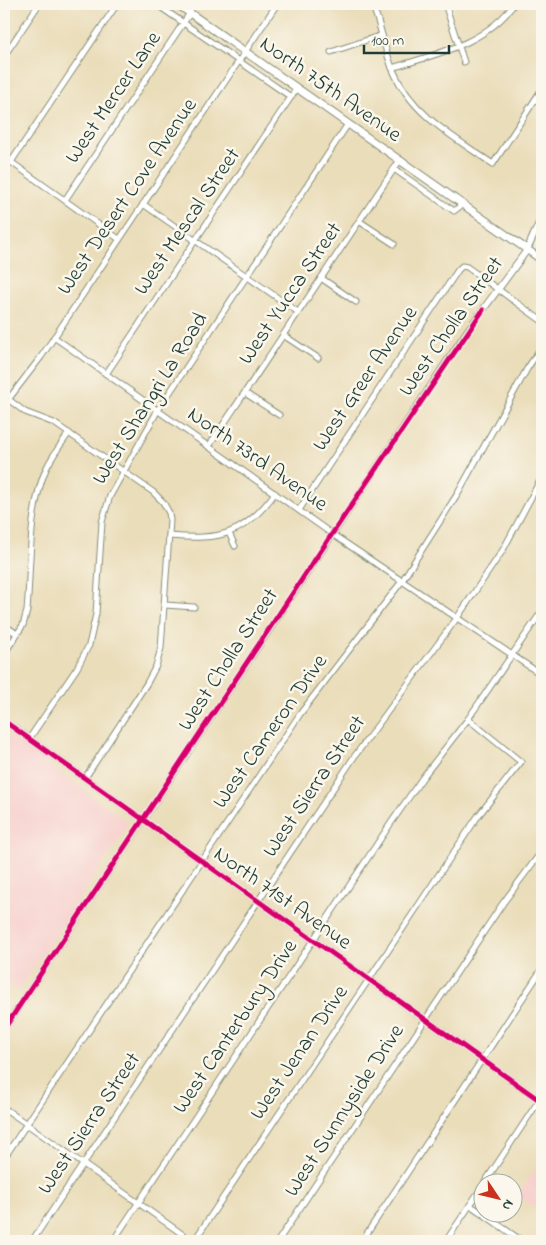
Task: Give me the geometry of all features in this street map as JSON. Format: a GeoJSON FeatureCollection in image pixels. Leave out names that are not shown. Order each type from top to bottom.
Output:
{"type":"FeatureCollection","features":[{"type":"Feature","properties":{"kind":"main road","name":"North 75th Avenue"},"geometry":{"type":"LineString","coordinates":[[177,4],[542,260]]}},
{"type":"Feature","properties":{"kind":"street"},"geometry":{"type":"LineString","coordinates":[[4,56],[39,4]]}},
{"type":"Feature","properties":{"kind":"street"},"geometry":{"type":"LineString","coordinates":[[11,162],[117,4]]}},
{"type":"Feature","properties":{"kind":"street","name":"North 75th Avenue"},"geometry":{"type":"LineString","coordinates":[[156,4],[291,97]]}},
{"type":"Feature","properties":{"kind":"street","name":"West Desert Cove Avenue"},"geometry":{"type":"LineString","coordinates":[[4,406],[54,337],[276,4]]}},
{"type":"Feature","properties":{"kind":"street"},"geometry":{"type":"LineString","coordinates":[[372,4],[392,68],[402,89],[423,114],[493,164],[542,89]]}},
{"type":"Feature","properties":{"kind":"street"},"geometry":{"type":"LineString","coordinates":[[445,4],[464,62]]}},
{"type":"Feature","properties":{"kind":"street"},"geometry":{"type":"LineString","coordinates":[[392,68],[458,47],[499,22],[514,4]]}},
{"type":"Feature","properties":{"kind":"street","name":"West Mercer Lane"},"geometry":{"type":"LineString","coordinates":[[66,200],[190,13]]}},
{"type":"Feature","properties":{"kind":"street"},"geometry":{"type":"LineString","coordinates":[[331,52],[382,35]]}},
{"type":"Feature","properties":{"kind":"street","name":"West Mescal Street"},"geometry":{"type":"LineString","coordinates":[[106,374],[297,88]]}},
{"type":"Feature","properties":{"kind":"street","name":"West Shangri La Road"},"geometry":{"type":"LineString","coordinates":[[29,739],[77,668],[89,645],[96,614],[103,513],[110,496],[158,410],[348,124]]}},
{"type":"Feature","properties":{"kind":"street"},"geometry":{"type":"LineString","coordinates":[[4,157],[119,239]]}},
{"type":"Feature","properties":{"kind":"street","name":"West Yucca Street"},"geometry":{"type":"LineString","coordinates":[[209,446],[400,160]]}},
{"type":"Feature","properties":{"kind":"street","name":"North 75th Avenue"},"geometry":{"type":"LineString","coordinates":[[394,169],[454,211],[463,204]]}},
{"type":"Feature","properties":{"kind":"street"},"geometry":{"type":"LineString","coordinates":[[142,204],[298,312]]}},
{"type":"Feature","properties":{"kind":"street","name":"West Cholla Street"},"geometry":{"type":"LineString","coordinates":[[4,1026],[468,330],[527,250],[542,217]]}},
{"type":"Feature","properties":{"kind":"street"},"geometry":{"type":"LineString","coordinates":[[359,221],[394,244]]}},
{"type":"Feature","properties":{"kind":"street","name":"West Greer Avenue"},"geometry":{"type":"LineString","coordinates":[[299,510],[462,266],[467,267],[498,290]]}},
{"type":"Feature","properties":{"kind":"street"},"geometry":{"type":"LineString","coordinates":[[321,278],[356,302]]}},
{"type":"Feature","properties":{"kind":"street"},"geometry":{"type":"LineString","coordinates":[[498,290],[542,321]]}},
{"type":"Feature","properties":{"kind":"street"},"geometry":{"type":"LineString","coordinates":[[284,334],[318,358]]}},
{"type":"Feature","properties":{"kind":"street","name":"North 73rd Avenue"},"geometry":{"type":"LineString","coordinates":[[54,337],[332,534],[542,675]]}},
{"type":"Feature","properties":{"kind":"street","name":"West Cameron Drive"},"geometry":{"type":"LineString","coordinates":[[4,1158],[300,714],[402,581],[458,493],[526,369],[542,346]]}},
{"type":"Feature","properties":{"kind":"street"},"geometry":{"type":"LineString","coordinates":[[245,392],[279,415]]}},
{"type":"Feature","properties":{"kind":"street"},"geometry":{"type":"LineString","coordinates":[[4,396],[26,412],[54,423],[68,432],[153,492],[163,502],[168,513],[169,536],[165,605],[161,648],[156,666],[147,683],[84,778]]}},
{"type":"Feature","properties":{"kind":"street"},"geometry":{"type":"LineString","coordinates":[[4,654],[23,625],[27,611],[34,514],[39,491],[49,462],[68,432]]}},
{"type":"Feature","properties":{"kind":"street","name":"West Sierra Street"},"geometry":{"type":"LineString","coordinates":[[32,1241],[354,757],[457,618],[503,550],[542,477]]}},
{"type":"Feature","properties":{"kind":"street"},"geometry":{"type":"LineString","coordinates":[[169,536],[199,538],[229,533],[255,518],[275,493]]}},
{"type":"Feature","properties":{"kind":"street"},"geometry":{"type":"LineString","coordinates":[[229,533],[234,546]]}},
{"type":"Feature","properties":{"kind":"street"},"geometry":{"type":"LineString","coordinates":[[165,605],[194,607]]}},
{"type":"Feature","properties":{"kind":"street","name":"West Canterbury Drive"},"geometry":{"type":"LineString","coordinates":[[113,1241],[391,823],[423,777],[468,719],[542,611]]}},
{"type":"Feature","properties":{"kind":"street"},"geometry":{"type":"LineString","coordinates":[[4,625],[17,634]]}},
{"type":"Feature","properties":{"kind":"street","name":"West Jenan Drive"},"geometry":{"type":"LineString","coordinates":[[193,1241],[478,816],[521,762],[468,719]]}},
{"type":"Feature","properties":{"kind":"street","name":"North 71st Avenue"},"geometry":{"type":"LineString","coordinates":[[4,721],[257,902],[541,1099]]}},
{"type":"Feature","properties":{"kind":"street","name":"West Sunnyside Drive"},"geometry":{"type":"LineString","coordinates":[[278,1241],[503,903],[542,851]]}},
{"type":"Feature","properties":{"kind":"street"},"geometry":{"type":"LineString","coordinates":[[362,1241],[542,969]]}},
{"type":"Feature","properties":{"kind":"street"},"geometry":{"type":"LineString","coordinates":[[492,1172],[541,1099]]}},
{"type":"Feature","properties":{"kind":"street"},"geometry":{"type":"LineString","coordinates":[[4,1108],[193,1241]]}},
{"type":"Feature","properties":{"kind":"street"},"geometry":{"type":"LineString","coordinates":[[446,1241],[474,1199]]}},
{"type":"Feature","properties":{"kind":"street"},"geometry":{"type":"LineString","coordinates":[[470,1205],[522,1241]]}},
{"type":"Feature","properties":{"kind":"shaded area"},"geometry":{"type":"Polygon","coordinates":[[[4,733],[128,822],[126,829],[18,991],[4,981],[4,733]]]}},
{"type":"Feature","properties":{"kind":"shaded area"},"geometry":{"type":"Polygon","coordinates":[[[542,1159],[542,1212],[524,1199],[524,1186],[542,1159]]]}},
{"type":"Feature","properties":{"kind":"cycle path"},"geometry":{"type":"LineString","coordinates":[[4,1029],[483,310]]}},
{"type":"Feature","properties":{"kind":"cycle path"},"geometry":{"type":"LineString","coordinates":[[4,721],[542,1102]]}}]}
